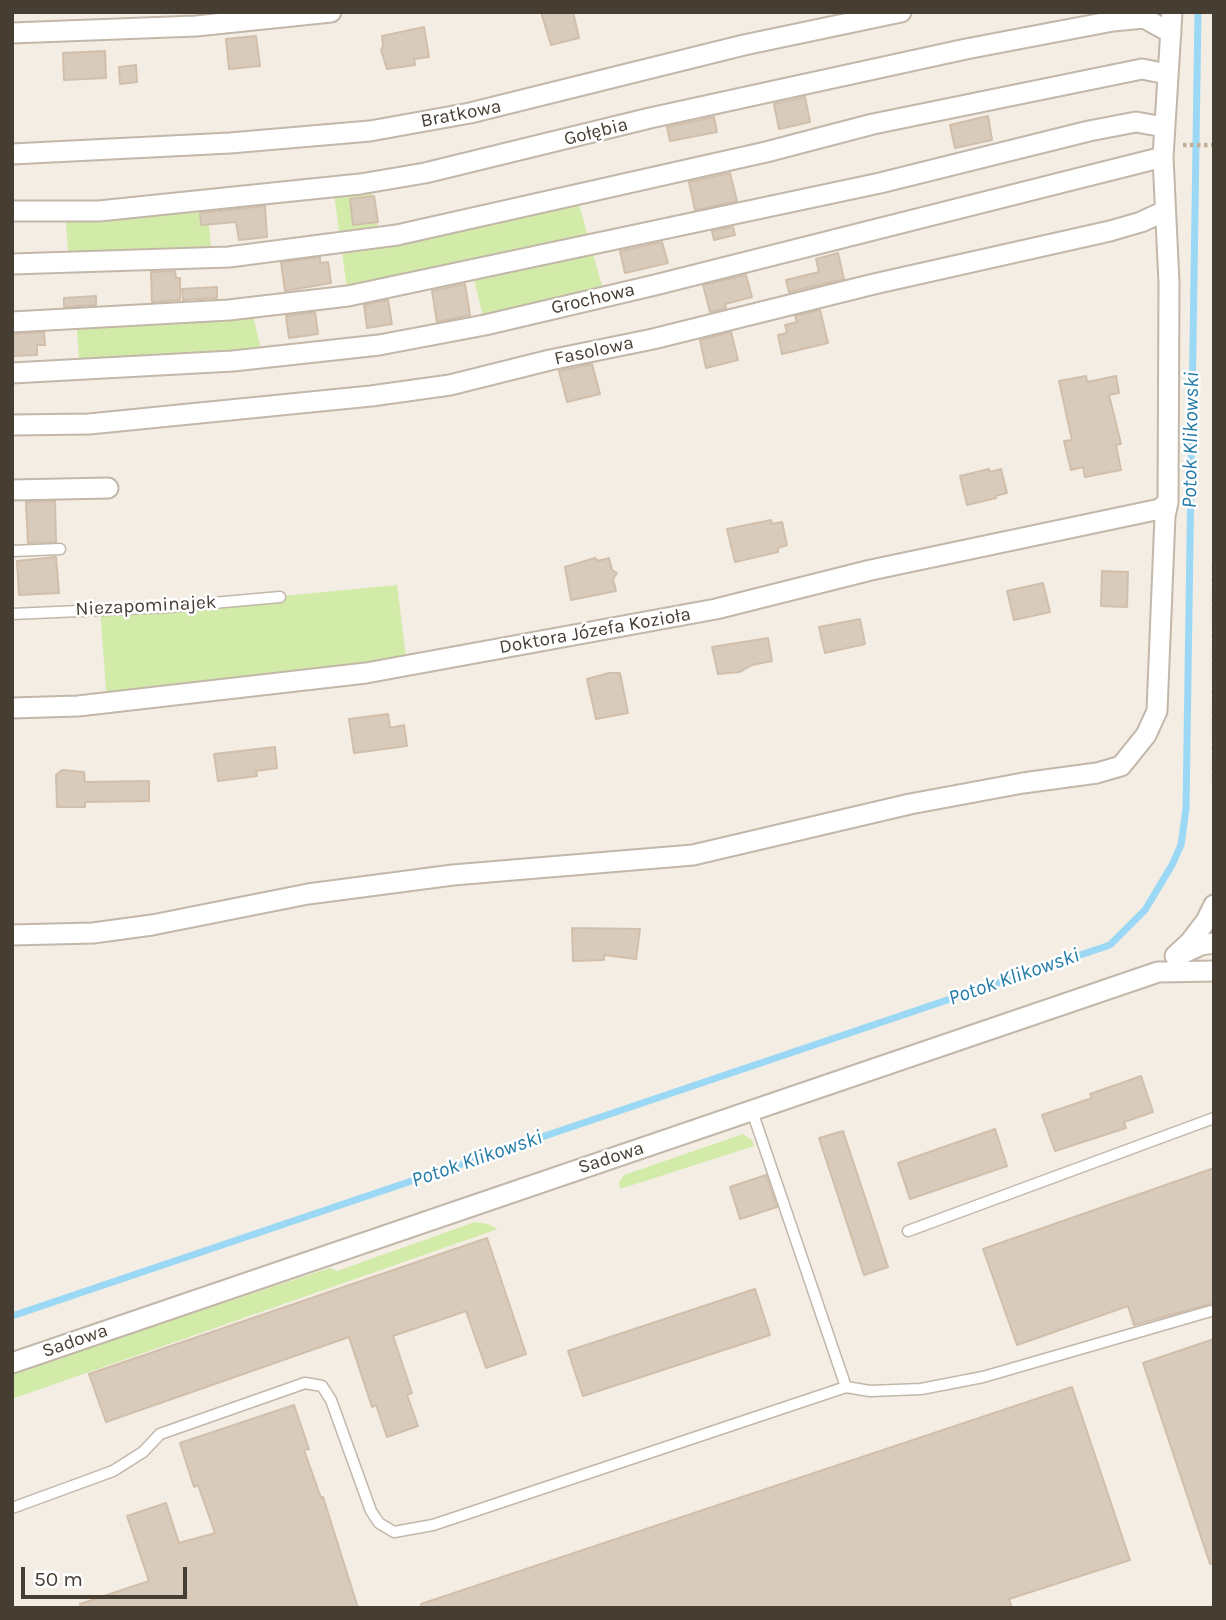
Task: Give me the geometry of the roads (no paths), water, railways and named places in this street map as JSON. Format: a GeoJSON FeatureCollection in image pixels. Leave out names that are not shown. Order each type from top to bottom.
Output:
{"type":"FeatureCollection","features":[{"type":"Feature","properties":{"kind":"street"},"geometry":{"type":"LineString","coordinates":[[12,33],[196,26],[331,12]]}},
{"type":"Feature","properties":{"kind":"street","name":"Bratkowa"},"geometry":{"type":"LineString","coordinates":[[12,154],[230,143],[370,131],[470,113],[744,45],[901,12]]}},
{"type":"Feature","properties":{"kind":"street"},"geometry":{"type":"LineString","coordinates":[[12,935],[93,933],[152,925],[308,894],[453,876],[693,855],[910,804],[1023,783],[1097,773],[1121,766],[1146,735],[1157,711],[1165,516],[1168,502],[1170,388],[1164,143],[1172,12]]}},
{"type":"Feature","properties":{"kind":"street","name":"Gołębia"},"geometry":{"type":"LineString","coordinates":[[12,211],[99,211],[360,184],[425,173],[650,118],[940,55],[1113,21],[1144,18],[1171,33]]}},
{"type":"Feature","properties":{"kind":"street"},"geometry":{"type":"LineString","coordinates":[[12,264],[229,257],[397,235],[766,152],[886,121],[1142,69],[1167,74]]}},
{"type":"Feature","properties":{"kind":"street"},"geometry":{"type":"LineString","coordinates":[[12,321],[229,310],[348,296],[880,183],[1089,131],[1136,122],[1164,143]]}},
{"type":"Feature","properties":{"kind":"street","name":"Grochowa"},"geometry":{"type":"LineString","coordinates":[[12,373],[233,361],[379,345],[485,325],[617,293],[1164,143]]}},
{"type":"Feature","properties":{"kind":"street","name":"Fasolowa"},"geometry":{"type":"LineString","coordinates":[[12,425],[102,423],[372,396],[450,385],[1111,230],[1141,222],[1166,211]]}},
{"type":"Feature","properties":{"kind":"street"},"geometry":{"type":"LineString","coordinates":[[12,490],[108,488]]}},
{"type":"Feature","properties":{"kind":"street","name":"Doktora Józefa Kozioła"},"geometry":{"type":"LineString","coordinates":[[12,708],[88,705],[387,669],[716,609],[871,570],[1160,509],[1168,502]]}},
{"type":"Feature","properties":{"kind":"street"},"geometry":{"type":"LineString","coordinates":[[1158,972],[1198,931],[1214,905]]}},
{"type":"Feature","properties":{"kind":"street"},"geometry":{"type":"LineString","coordinates":[[1175,956],[1214,943]]}},
{"type":"Feature","properties":{"kind":"street","name":"Sadowa"},"geometry":{"type":"LineString","coordinates":[[12,1363],[1158,972],[1214,971]]}},
{"type":"Feature","properties":{"kind":"lane"},"geometry":{"type":"LineString","coordinates":[[12,551],[60,549]]}},
{"type":"Feature","properties":{"kind":"lane","name":"Niezapominajek"},"geometry":{"type":"LineString","coordinates":[[12,614],[168,607],[280,597]]}},
{"type":"Feature","properties":{"kind":"lane"},"geometry":{"type":"LineString","coordinates":[[752,1111],[846,1387]]}},
{"type":"Feature","properties":{"kind":"lane"},"geometry":{"type":"LineString","coordinates":[[908,1231],[1214,1118]]}},
{"type":"Feature","properties":{"kind":"lane"},"geometry":{"type":"LineString","coordinates":[[12,1508],[113,1471],[143,1451],[160,1433],[305,1383],[322,1386],[331,1400],[371,1511],[379,1523],[394,1532],[433,1525],[846,1387],[870,1391],[921,1389],[983,1377],[1211,1311]]}},
{"type":"Feature","properties":{"kind":"waterway","name":"Potok Klikowski"},"geometry":{"type":"LineString","coordinates":[[12,1316],[1110,945],[1145,910],[1181,845],[1186,808],[1198,12]]}}]}
